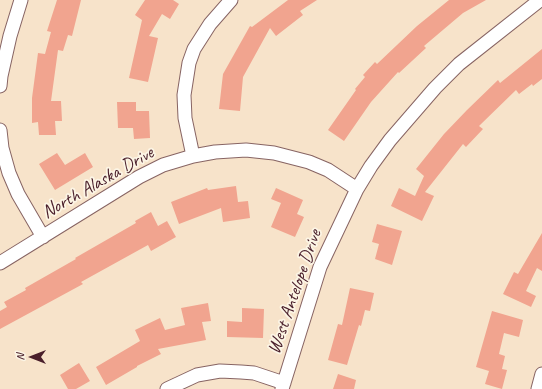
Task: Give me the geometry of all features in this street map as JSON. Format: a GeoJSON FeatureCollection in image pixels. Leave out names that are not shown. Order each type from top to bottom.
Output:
{"type":"FeatureCollection","features":[{"type":"Feature","properties":{"kind":"street"},"geometry":{"type":"LineString","coordinates":[[0,79],[10,36],[21,0]]}},
{"type":"Feature","properties":{"kind":"street"},"geometry":{"type":"LineString","coordinates":[[194,156],[186,118],[184,94],[189,63],[194,49],[210,24],[231,0]]}},
{"type":"Feature","properties":{"kind":"street","name":"West Antelope Drive"},"geometry":{"type":"LineString","coordinates":[[283,386],[320,267],[330,243],[357,189],[371,166],[390,140],[435,88],[460,64],[540,0]]}},
{"type":"Feature","properties":{"kind":"street"},"geometry":{"type":"LineString","coordinates":[[0,130],[2,148],[9,172],[18,194],[43,236]]}},
{"type":"Feature","properties":{"kind":"street","name":"North Alaska Drive"},"geometry":{"type":"LineString","coordinates":[[0,263],[139,177],[163,165],[194,156],[215,152],[239,151],[274,153],[309,162],[328,170],[357,189]]}},
{"type":"Feature","properties":{"kind":"street"},"geometry":{"type":"LineString","coordinates":[[167,389],[197,375],[220,371],[254,373],[283,386]]}},
{"type":"Feature","properties":{"kind":"street"},"geometry":{"type":"LineString","coordinates":[[538,389],[542,374]]}},
{"type":"Feature","properties":{"kind":"building"},"geometry":{"type":"Polygon","coordinates":[[[57,0],[81,0],[72,36],[68,35],[63,51],[58,50],[51,101],[61,101],[62,121],[55,121],[56,135],[39,135],[38,122],[32,123],[32,98],[38,53],[45,54],[51,32],[47,31],[57,0]]]}},
{"type":"Feature","properties":{"kind":"building"},"geometry":{"type":"Polygon","coordinates":[[[145,0],[173,0],[179,4],[170,19],[162,14],[149,36],[158,38],[148,82],[129,78],[142,20],[135,15],[145,0]]]}},
{"type":"Feature","properties":{"kind":"building"},"geometry":{"type":"Polygon","coordinates":[[[288,0],[317,0],[300,11],[303,15],[276,36],[270,28],[243,77],[240,111],[219,109],[223,74],[250,26],[252,27],[288,0]]]}},
{"type":"Feature","properties":{"kind":"building"},"geometry":{"type":"Polygon","coordinates":[[[449,0],[486,0],[463,13],[424,46],[426,48],[399,73],[398,72],[371,102],[344,141],[328,130],[356,90],[355,89],[365,77],[363,75],[375,62],[377,64],[417,26],[449,0]]]}},
{"type":"Feature","properties":{"kind":"building"},"geometry":{"type":"Polygon","coordinates":[[[542,49],[542,79],[533,86],[532,84],[519,94],[516,90],[479,126],[483,129],[466,147],[463,144],[425,192],[434,196],[422,221],[391,206],[399,188],[415,196],[424,176],[416,169],[444,134],[467,110],[498,80],[500,83],[542,49]]]}},
{"type":"Feature","properties":{"kind":"building"},"geometry":{"type":"Polygon","coordinates":[[[117,102],[136,102],[136,111],[149,111],[150,138],[134,139],[133,128],[118,128],[117,102]]]}},
{"type":"Feature","properties":{"kind":"building"},"geometry":{"type":"Polygon","coordinates":[[[57,153],[65,165],[85,153],[93,167],[55,190],[39,164],[57,153]]]}},
{"type":"Feature","properties":{"kind":"building"},"geometry":{"type":"Polygon","coordinates":[[[236,186],[238,202],[248,201],[250,218],[223,222],[221,208],[179,224],[171,202],[207,188],[208,190],[236,186]]]}},
{"type":"Feature","properties":{"kind":"building"},"geometry":{"type":"Polygon","coordinates":[[[276,188],[303,200],[297,214],[304,217],[295,237],[271,227],[281,203],[271,199],[276,188]]]}},
{"type":"Feature","properties":{"kind":"building"},"geometry":{"type":"Polygon","coordinates":[[[151,212],[158,226],[167,221],[176,237],[151,251],[148,245],[81,282],[83,284],[0,329],[0,311],[7,307],[4,302],[26,290],[25,288],[76,259],[75,258],[136,223],[135,221],[151,212]]]}},
{"type":"Feature","properties":{"kind":"building"},"geometry":{"type":"Polygon","coordinates":[[[377,224],[402,231],[392,265],[375,259],[379,244],[372,242],[377,224]]]}},
{"type":"Feature","properties":{"kind":"building"},"geometry":{"type":"Polygon","coordinates":[[[542,233],[542,271],[537,268],[526,291],[536,296],[531,307],[503,294],[514,272],[518,274],[542,233]]]}},
{"type":"Feature","properties":{"kind":"building"},"geometry":{"type":"Polygon","coordinates":[[[350,288],[374,293],[370,311],[365,310],[361,326],[359,325],[347,365],[328,360],[338,324],[342,325],[350,288]]]}},
{"type":"Feature","properties":{"kind":"building"},"geometry":{"type":"Polygon","coordinates":[[[208,303],[211,321],[202,322],[206,340],[158,349],[161,354],[137,366],[106,385],[96,367],[140,341],[135,330],[160,318],[165,330],[185,325],[181,308],[208,303]]]}},
{"type":"Feature","properties":{"kind":"building"},"geometry":{"type":"Polygon","coordinates":[[[242,308],[264,309],[263,338],[227,337],[227,321],[242,322],[242,308]]]}},
{"type":"Feature","properties":{"kind":"building"},"geometry":{"type":"Polygon","coordinates":[[[492,311],[523,320],[519,337],[504,333],[499,354],[505,356],[502,369],[507,370],[502,389],[485,384],[489,371],[476,367],[492,311]]]}},
{"type":"Feature","properties":{"kind":"building"},"geometry":{"type":"Polygon","coordinates":[[[79,363],[90,381],[76,389],[68,389],[60,375],[79,363]]]}},
{"type":"Feature","properties":{"kind":"building"},"geometry":{"type":"Polygon","coordinates":[[[338,374],[356,380],[354,389],[333,389],[338,374]]]}}]}
